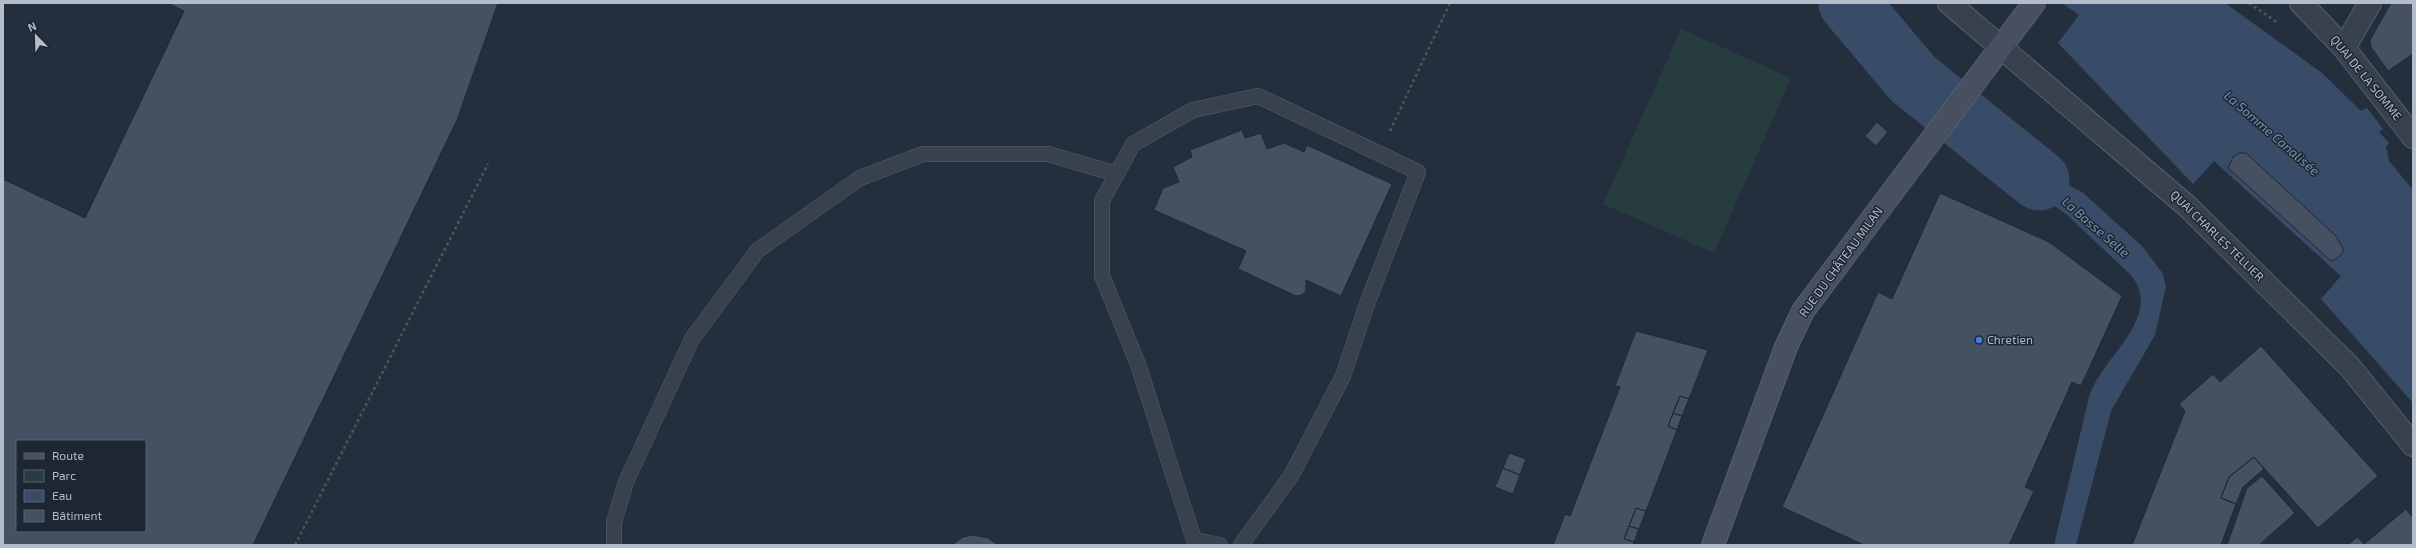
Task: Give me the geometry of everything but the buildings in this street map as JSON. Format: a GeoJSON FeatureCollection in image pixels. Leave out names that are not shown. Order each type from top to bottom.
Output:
{"type":"FeatureCollection","features":[{"type":"Feature","properties":{"kind":"street","name":"QUAI CHARLES TELLIER"},"geometry":{"type":"LineString","coordinates":[[1949,3],[2188,206],[2349,366],[2413,445]]}},
{"type":"Feature","properties":{"kind":"street","name":"RUE DU CHÂTEAU MILAN"},"geometry":{"type":"LineString","coordinates":[[1718,543],[1786,347],[1803,311],[2034,3]]}},
{"type":"Feature","properties":{"kind":"street","name":"QUAI DE LA SOMME"},"geometry":{"type":"LineString","coordinates":[[2301,3],[2344,48],[2413,137]]}},
{"type":"Feature","properties":{"kind":"street"},"geometry":{"type":"LineString","coordinates":[[2344,48],[2370,3]]}},
{"type":"Feature","properties":{"kind":"lane"},"geometry":{"type":"LineString","coordinates":[[1220,545],[1192,543],[1138,364],[1102,276],[1102,201],[1133,144],[1193,110],[1258,96],[1418,172],[1367,304],[1343,376],[1291,476],[1241,545]]}},
{"type":"Feature","properties":{"kind":"lane"},"geometry":{"type":"LineString","coordinates":[[614,545],[614,522],[626,482],[692,339],[758,250],[860,178],[923,154],[1048,154],[1117,174]]}},
{"type":"Feature","properties":{"kind":"path"},"geometry":{"type":"LineString","coordinates":[[1380,154],[1450,3]]}},
{"type":"Feature","properties":{"kind":"path"},"geometry":{"type":"LineString","coordinates":[[295,545],[488,164]]}},
{"type":"Feature","properties":{"kind":"green space"},"geometry":{"type":"Polygon","coordinates":[[[1681,29],[1791,78],[1714,253],[1603,204],[1681,29]]]}},
{"type":"Feature","properties":{"kind":"water"},"geometry":{"type":"Polygon","coordinates":[[[1834,3],[1863,3],[1935,77],[1916,101],[1843,17],[1834,3]]]}},
{"type":"Feature","properties":{"kind":"water","name":"La Somme Canalisée"},"geometry":{"type":"Polygon","coordinates":[[[2062,3],[2225,3],[2322,73],[2361,111],[2367,108],[2383,129],[2379,132],[2389,143],[2386,147],[2389,161],[2413,190],[2413,403],[2321,299],[2341,276],[2214,161],[2193,184],[2058,43],[2079,15],[2062,3]]]}},
{"type":"Feature","properties":{"kind":"water"},"geometry":{"type":"Polygon","coordinates":[[[1982,116],[2057,183],[2066,184],[2082,192],[2143,247],[2163,274],[2166,286],[2155,335],[2111,411],[2076,545],[2054,545],[2089,397],[2095,382],[2127,338],[2136,322],[2140,307],[2139,291],[2131,275],[2067,215],[1964,139],[1982,116]]]}},
{"type":"Feature","properties":{"kind":"waterway","name":"La Basse Selle"},"geometry":{"type":"LineString","coordinates":[[1849,3],[1913,79],[2039,180]]}},
{"type":"Feature","properties":{"kind":"place","name":"Chretien"},"geometry":{"type":"Point","coordinates":[1979,340]}}]}
